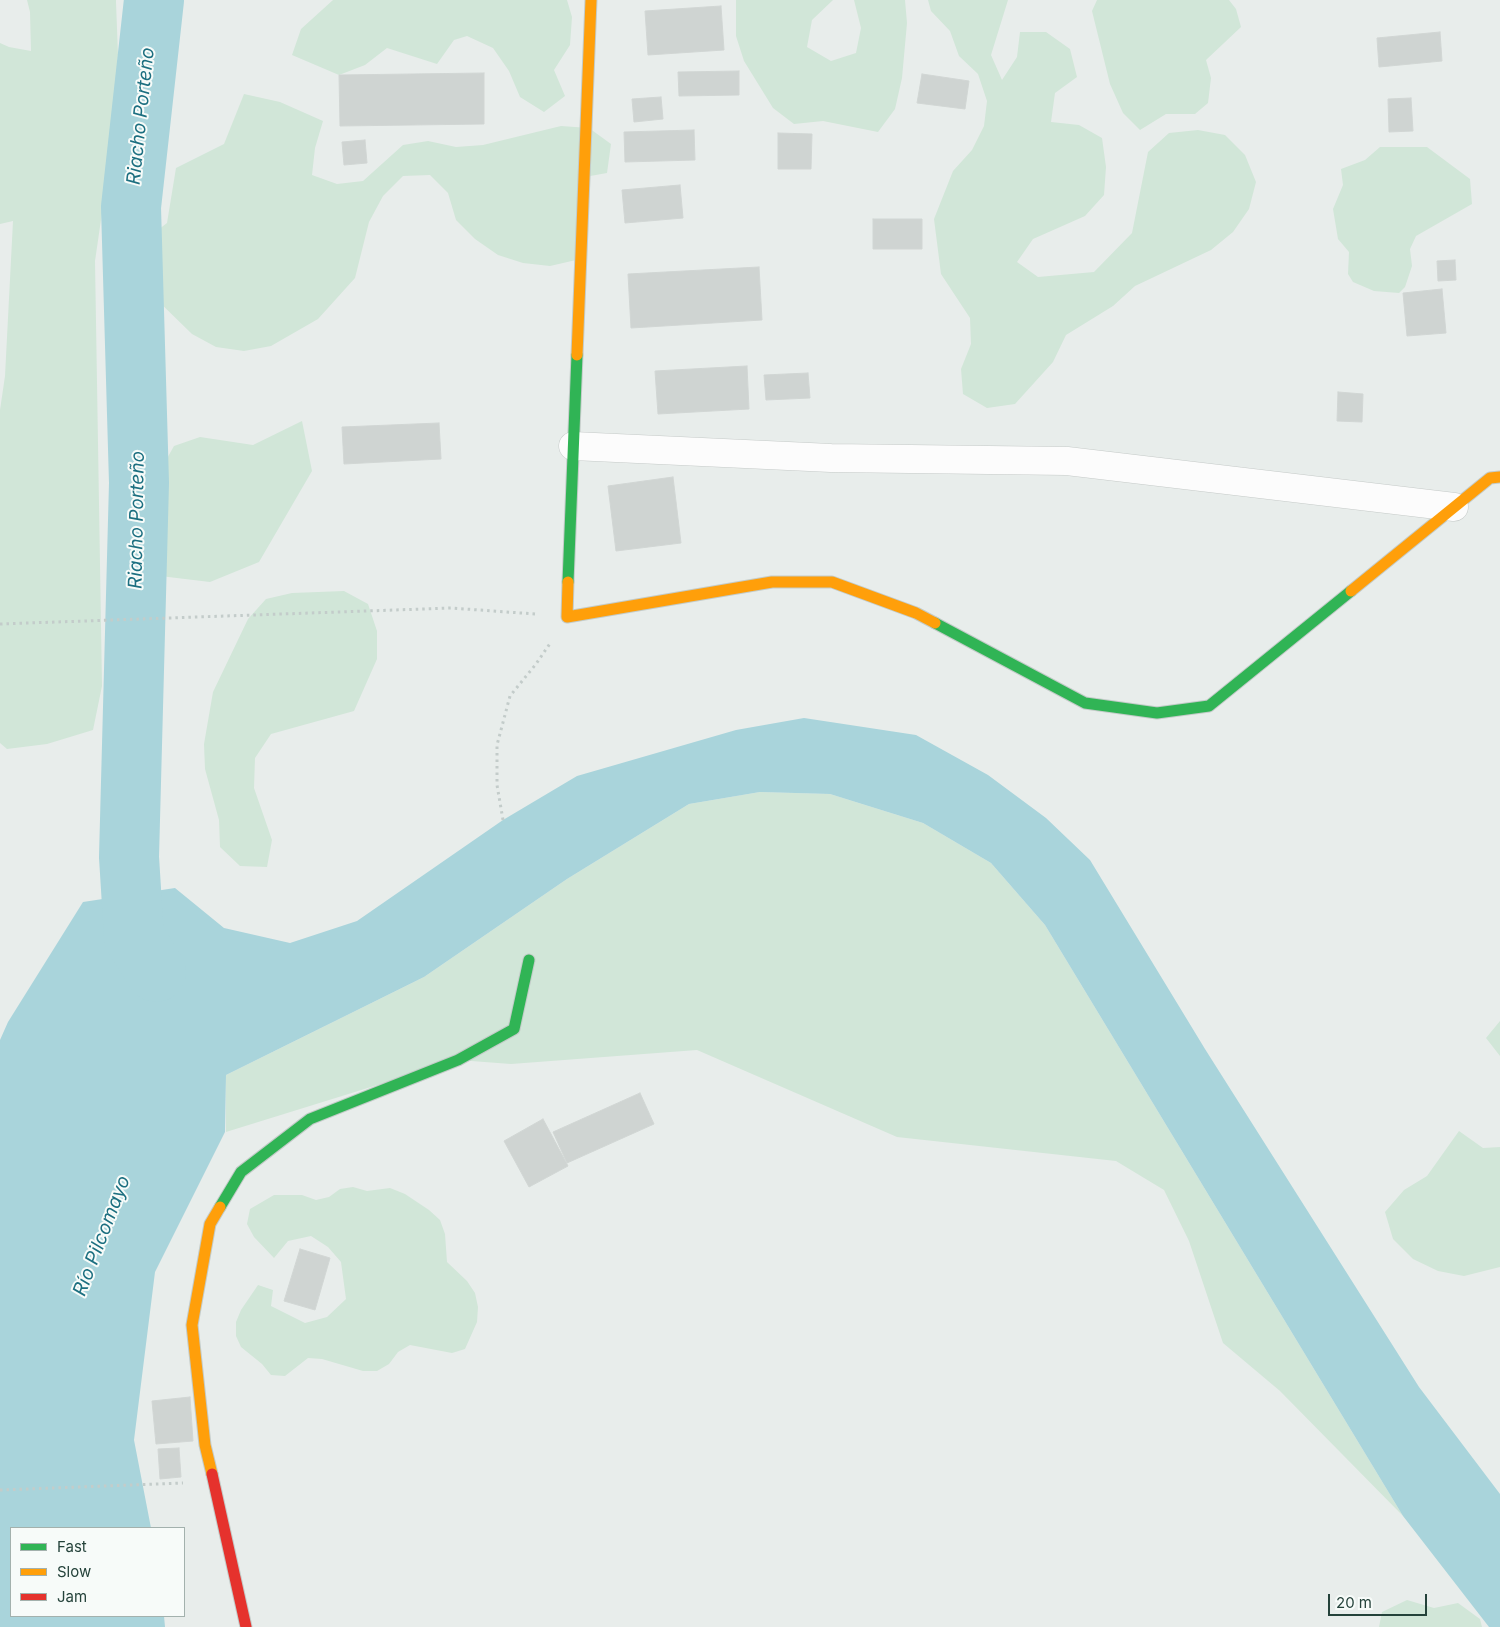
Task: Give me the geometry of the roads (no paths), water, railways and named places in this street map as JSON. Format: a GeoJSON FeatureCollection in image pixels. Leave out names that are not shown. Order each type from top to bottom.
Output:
{"type":"FeatureCollection","features":[{"type":"Feature","properties":{"kind":"street"},"geometry":{"type":"LineString","coordinates":[[591,0],[567,617],[772,582],[832,582],[916,613],[1085,703],[1157,713],[1209,706],[1490,478],[1500,477]]}},
{"type":"Feature","properties":{"kind":"street"},"geometry":{"type":"LineString","coordinates":[[574,446],[831,458],[1067,461],[1454,507]]}},
{"type":"Feature","properties":{"kind":"street"},"geometry":{"type":"LineString","coordinates":[[246,1627],[205,1445],[192,1325],[210,1224],[241,1172],[310,1119],[458,1060],[514,1028],[529,960]]}},
{"type":"Feature","properties":{"kind":"water","name":"Río Pilcomayo"},"geometry":{"type":"Polygon","coordinates":[[[804,718],[916,735],[988,775],[1046,818],[1090,860],[1205,1049],[1419,1387],[1500,1494],[1500,1627],[1489,1627],[1403,1516],[1045,925],[991,863],[923,823],[830,794],[760,792],[689,804],[567,879],[424,977],[226,1075],[225,1132],[155,1272],[134,1440],[151,1527],[10,1527],[10,1617],[164,1617],[165,1627],[0,1627],[0,1040],[8,1022],[83,902],[175,888],[224,928],[290,943],[357,921],[503,820],[577,776],[736,730],[804,718]]]}},
{"type":"Feature","properties":{"kind":"waterway","name":"Riacho Porteño"},"geometry":{"type":"LineString","coordinates":[[154,0],[131,207],[139,483],[129,857],[134,937],[156,972]]}}]}
